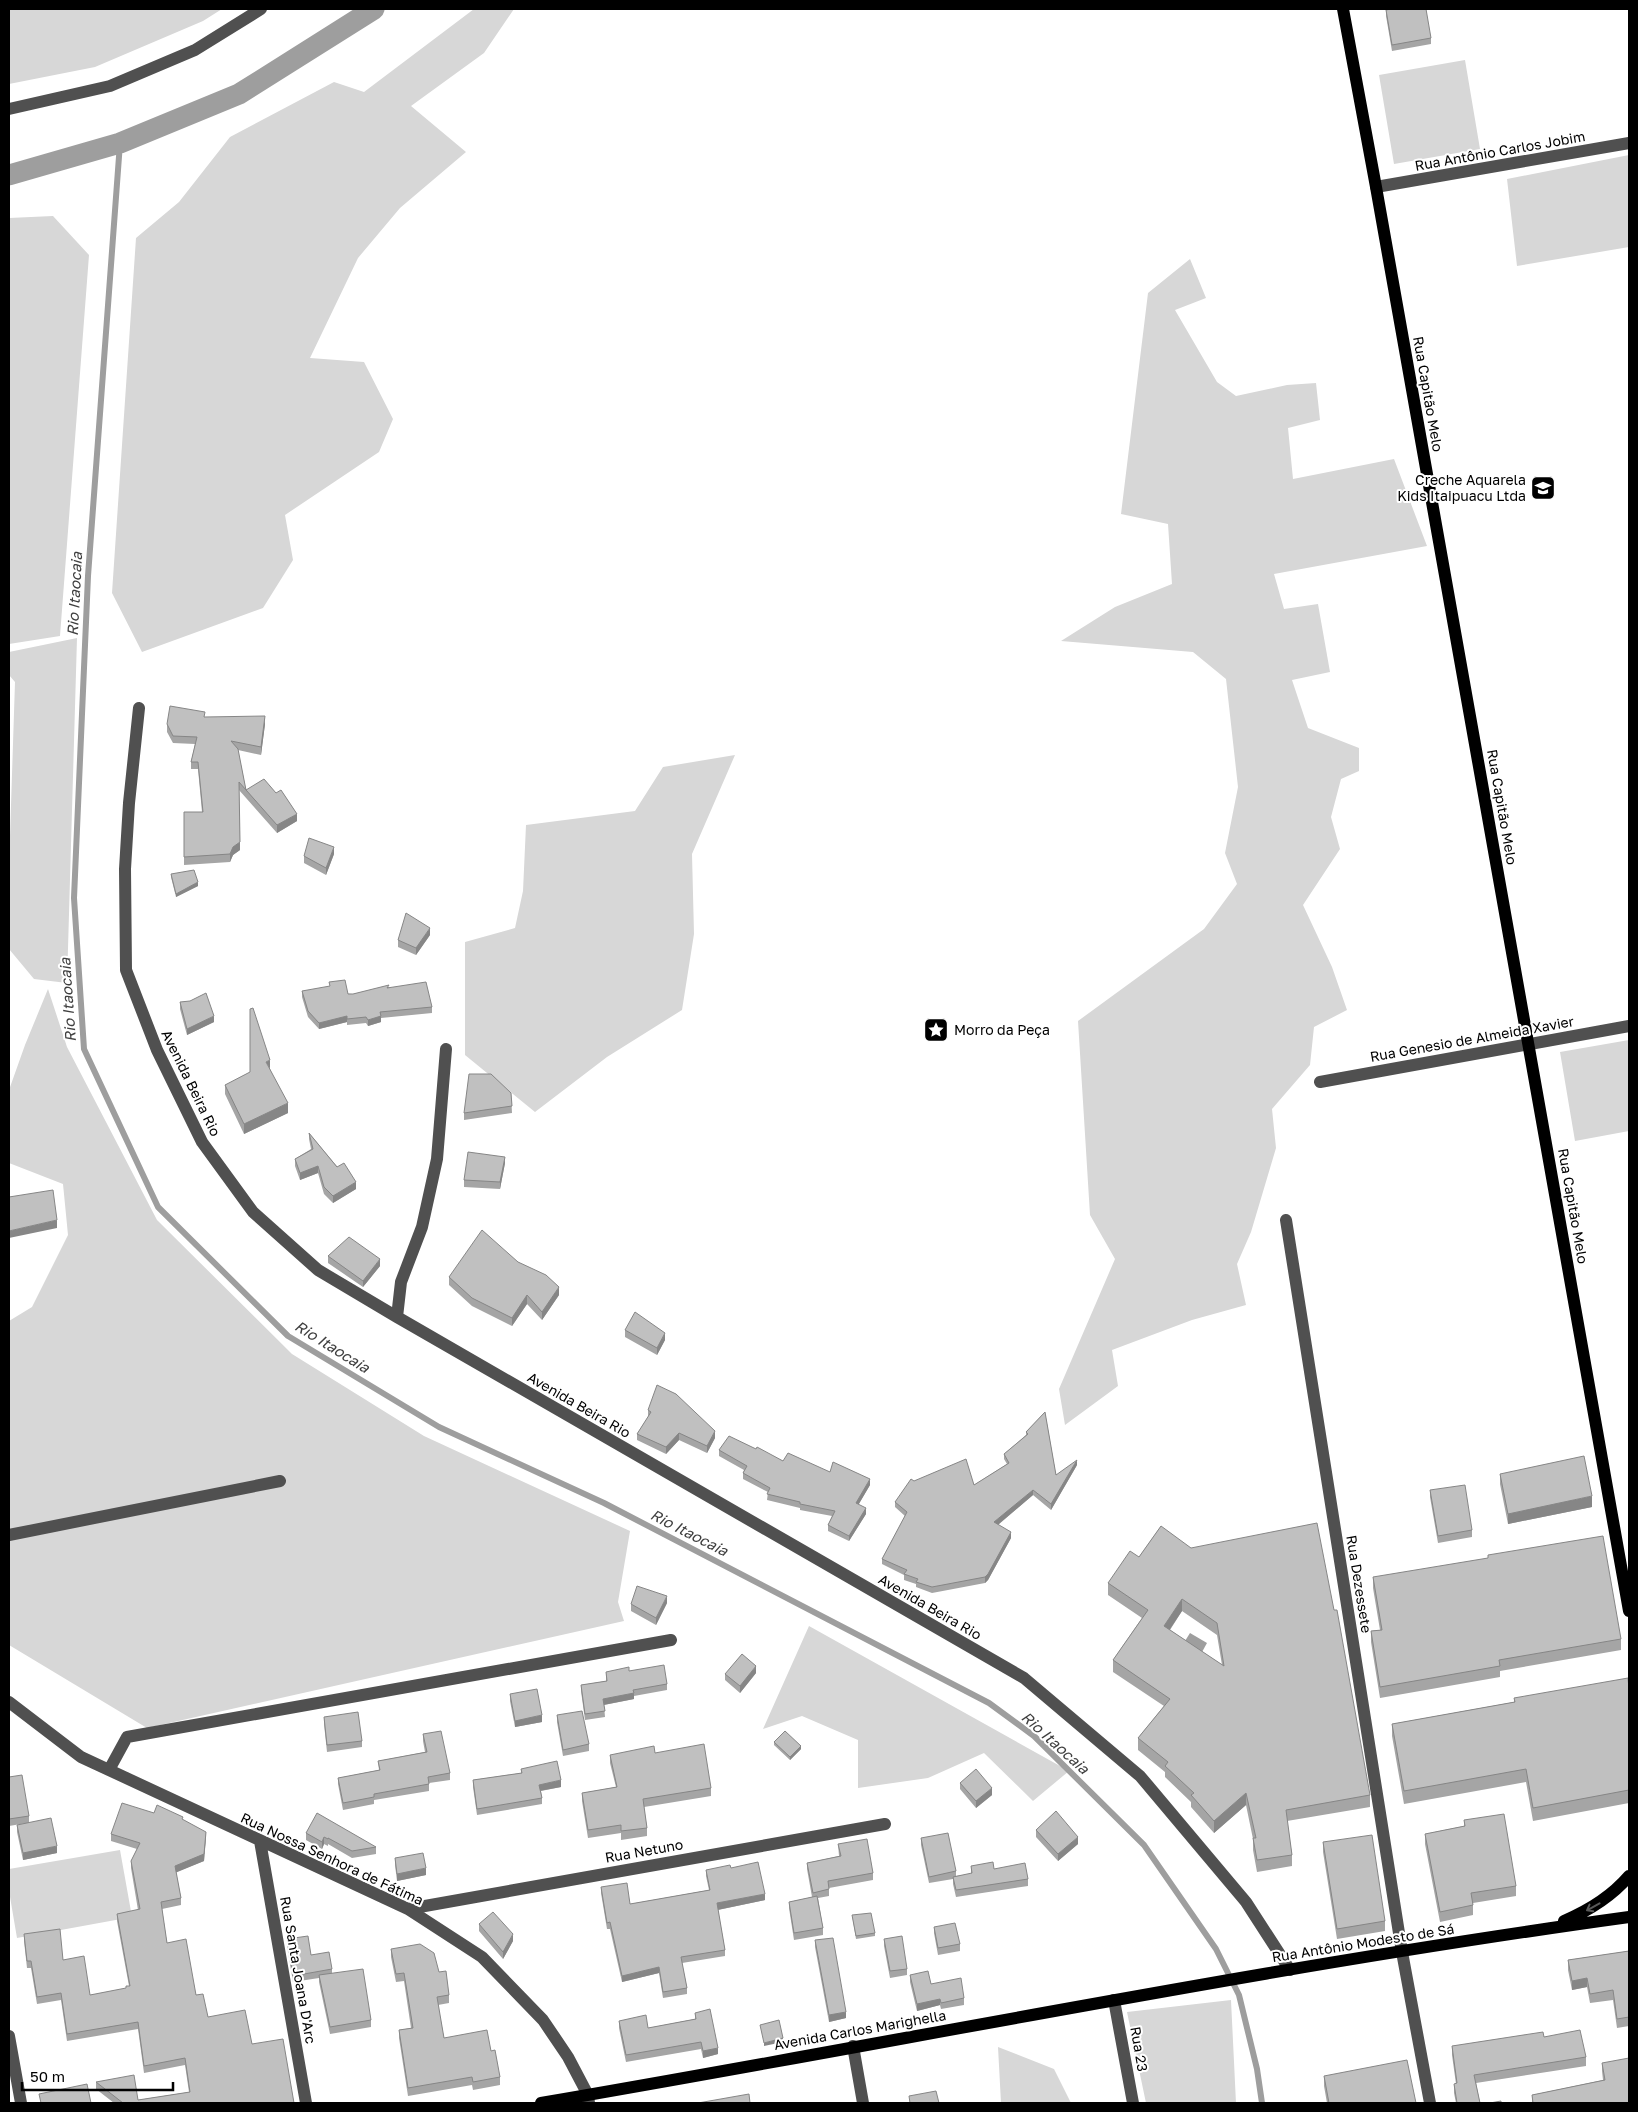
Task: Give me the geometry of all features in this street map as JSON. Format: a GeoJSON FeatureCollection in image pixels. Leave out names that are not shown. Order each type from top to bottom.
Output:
{"type":"FeatureCollection","features":[{"type":"Feature","properties":{"kind":"main road","name":"Rua Capitão Melo"},"geometry":{"type":"LineString","coordinates":[[1343,9],[1629,1611]]}},
{"type":"Feature","properties":{"kind":"main road","name":"Rua Antônio Modesto de Sá"},"geometry":{"type":"LineString","coordinates":[[1548,1928],[1586,1911],[1608,1898],[1629,1878]]}},
{"type":"Feature","properties":{"kind":"main road"},"geometry":{"type":"LineString","coordinates":[[1629,1878],[1629,1893]]}},
{"type":"Feature","properties":{"kind":"main road","name":"Rua Antônio Modesto de Sá"},"geometry":{"type":"LineString","coordinates":[[1183,1988],[1629,1916]]}},
{"type":"Feature","properties":{"kind":"main road","name":"Avenida Carlos Marighella"},"geometry":{"type":"LineString","coordinates":[[541,2103],[589,2099],[853,2046],[1183,1988]]}},
{"type":"Feature","properties":{"kind":"street"},"geometry":{"type":"LineString","coordinates":[[9,109],[110,86],[194,50],[261,9]]}},
{"type":"Feature","properties":{"kind":"street","name":"Rua Antônio Carlos Jobim"},"geometry":{"type":"LineString","coordinates":[[1376,187],[1629,143]]}},
{"type":"Feature","properties":{"kind":"street","name":"Avenida Beira Rio"},"geometry":{"type":"LineString","coordinates":[[139,708],[129,803],[125,869],[126,970],[157,1050],[202,1142],[253,1212],[318,1270],[1024,1678],[1140,1776],[1246,1902],[1290,1970]]}},
{"type":"Feature","properties":{"kind":"street","name":"Rua Genesio de Almeida Xavier"},"geometry":{"type":"LineString","coordinates":[[1320,1082],[1629,1026]]}},
{"type":"Feature","properties":{"kind":"street"},"geometry":{"type":"LineString","coordinates":[[397,1317],[401,1282],[422,1227],[437,1159],[446,1049]]}},
{"type":"Feature","properties":{"kind":"street","name":"Rua Dezessete"},"geometry":{"type":"LineString","coordinates":[[1286,1220],[1402,1952],[1430,2103]]}},
{"type":"Feature","properties":{"kind":"street"},"geometry":{"type":"LineString","coordinates":[[9,1535],[280,1481]]}},
{"type":"Feature","properties":{"kind":"street"},"geometry":{"type":"LineString","coordinates":[[109,1770],[127,1737],[670,1640]]}},
{"type":"Feature","properties":{"kind":"street","name":"Rua Nossa Senhora de Fátima"},"geometry":{"type":"LineString","coordinates":[[9,1702],[81,1757],[408,1909],[482,1957],[536,2013],[568,2056],[589,2099]]}},
{"type":"Feature","properties":{"kind":"street","name":"Rua Netuno"},"geometry":{"type":"LineString","coordinates":[[408,1909],[885,1824]]}},
{"type":"Feature","properties":{"kind":"street","name":"Rua Santa Joana D'Arc"},"geometry":{"type":"LineString","coordinates":[[260,1841],[306,2103]]}},
{"type":"Feature","properties":{"kind":"street","name":"Rua 23"},"geometry":{"type":"LineString","coordinates":[[1114,2000],[1133,2103]]}},
{"type":"Feature","properties":{"kind":"street"},"geometry":{"type":"LineString","coordinates":[[9,2036],[21,2103]]}},
{"type":"Feature","properties":{"kind":"street"},"geometry":{"type":"LineString","coordinates":[[853,2046],[863,2103]]}},
{"type":"Feature","properties":{"kind":"shaded area"},"geometry":{"type":"Polygon","coordinates":[[[9,9],[222,9],[203,21],[95,67],[9,84],[9,9]]]}},
{"type":"Feature","properties":{"kind":"shaded area"},"geometry":{"type":"Polygon","coordinates":[[[474,9],[514,9],[484,53],[411,106],[466,152],[400,208],[358,258],[310,358],[364,362],[393,419],[379,452],[285,515],[293,560],[263,608],[142,652],[112,593],[136,238],[179,202],[230,137],[334,82],[364,92],[474,9]]]}},
{"type":"Feature","properties":{"kind":"shaded area"},"geometry":{"type":"Polygon","coordinates":[[[1465,60],[1480,149],[1394,164],[1379,75],[1465,60]]]}},
{"type":"Feature","properties":{"kind":"shaded area"},"geometry":{"type":"Polygon","coordinates":[[[1629,155],[1629,247],[1517,266],[1507,179],[1629,155]]]}},
{"type":"Feature","properties":{"kind":"shaded area"},"geometry":{"type":"Polygon","coordinates":[[[53,216],[89,255],[60,636],[9,644],[9,218],[53,216]]]}},
{"type":"Feature","properties":{"kind":"shaded area"},"geometry":{"type":"Polygon","coordinates":[[[1190,259],[1206,298],[1175,310],[1217,382],[1236,396],[1287,385],[1316,383],[1320,420],[1288,428],[1293,479],[1394,459],[1427,546],[1274,574],[1284,609],[1318,604],[1330,672],[1292,680],[1308,728],[1359,748],[1359,771],[1341,779],[1331,817],[1340,849],[1303,905],[1332,967],[1347,1010],[1314,1027],[1310,1065],[1272,1109],[1276,1148],[1251,1232],[1237,1264],[1246,1305],[1192,1320],[1112,1350],[1118,1386],[1065,1425],[1059,1389],[1115,1259],[1090,1215],[1078,1021],[1204,929],[1237,884],[1225,853],[1238,787],[1226,679],[1193,652],[1061,641],[1115,607],[1172,584],[1168,524],[1121,514],[1148,293],[1190,259]]]}},
{"type":"Feature","properties":{"kind":"shaded area"},"geometry":{"type":"Polygon","coordinates":[[[77,638],[67,983],[34,979],[9,949],[9,867],[15,682],[9,675],[9,652],[77,638]]]}},
{"type":"Feature","properties":{"kind":"shaded area"},"geometry":{"type":"Polygon","coordinates":[[[735,755],[692,854],[694,934],[682,1010],[607,1057],[535,1112],[465,1055],[465,942],[515,928],[523,891],[526,825],[635,811],[663,767],[735,755]]]}},
{"type":"Feature","properties":{"kind":"shaded area"},"geometry":{"type":"Polygon","coordinates":[[[48,989],[67,1047],[157,1220],[292,1354],[424,1436],[630,1531],[618,1602],[624,1621],[147,1728],[9,1645],[9,1321],[32,1307],[68,1235],[63,1184],[9,1163],[9,1090],[48,989]]]}},
{"type":"Feature","properties":{"kind":"shaded area"},"geometry":{"type":"Polygon","coordinates":[[[1629,1040],[1629,1131],[1575,1141],[1560,1052],[1629,1040]]]}},
{"type":"Feature","properties":{"kind":"shaded area"},"geometry":{"type":"Polygon","coordinates":[[[809,1626],[1069,1771],[1033,1801],[984,1753],[928,1778],[858,1788],[858,1740],[802,1716],[763,1729],[809,1626]]]}},
{"type":"Feature","properties":{"kind":"shaded area"},"geometry":{"type":"Polygon","coordinates":[[[1190,1633],[1207,1643],[1202,1652],[1185,1641],[1190,1633]]]}},
{"type":"Feature","properties":{"kind":"shaded area"},"geometry":{"type":"Polygon","coordinates":[[[120,1850],[132,1917],[17,1938],[9,1891],[9,1869],[120,1850]]]}},
{"type":"Feature","properties":{"kind":"shaded area"},"geometry":{"type":"Polygon","coordinates":[[[1231,2000],[1236,2103],[1146,2103],[1127,2012],[1231,2000]]]}},
{"type":"Feature","properties":{"kind":"shaded area"},"geometry":{"type":"Polygon","coordinates":[[[998,2047],[1054,2069],[1071,2103],[1001,2103],[998,2047]]]}},
{"type":"Feature","properties":{"kind":"building"},"geometry":{"type":"Polygon","coordinates":[[[1426,9],[1431,38],[1392,45],[1386,10],[1426,9]]]}},
{"type":"Feature","properties":{"kind":"building"},"geometry":{"type":"Polygon","coordinates":[[[170,706],[205,712],[204,717],[265,716],[261,747],[231,741],[238,749],[246,790],[239,782],[240,842],[233,847],[230,854],[184,857],[184,812],[203,812],[198,762],[191,762],[197,737],[173,736],[167,724],[170,706]]]}},
{"type":"Feature","properties":{"kind":"building"},"geometry":{"type":"Polygon","coordinates":[[[264,779],[276,793],[281,790],[297,814],[277,825],[246,790],[264,779]]]}},
{"type":"Feature","properties":{"kind":"building"},"geometry":{"type":"Polygon","coordinates":[[[309,838],[334,847],[326,868],[304,856],[309,838]]]}},
{"type":"Feature","properties":{"kind":"building"},"geometry":{"type":"Polygon","coordinates":[[[194,870],[198,882],[176,894],[171,874],[194,870]]]}},
{"type":"Feature","properties":{"kind":"building"},"geometry":{"type":"Polygon","coordinates":[[[406,913],[430,928],[416,948],[398,940],[406,913]]]}},
{"type":"Feature","properties":{"kind":"building"},"geometry":{"type":"Polygon","coordinates":[[[345,980],[348,994],[389,985],[387,988],[426,982],[432,1007],[380,1012],[381,1016],[368,1020],[366,1017],[347,1019],[347,1016],[319,1023],[308,1011],[302,991],[330,986],[329,982],[345,980]]]}},
{"type":"Feature","properties":{"kind":"building"},"geometry":{"type":"Polygon","coordinates":[[[206,993],[214,1016],[187,1029],[180,1002],[190,1001],[206,993]]]}},
{"type":"Feature","properties":{"kind":"building"},"geometry":{"type":"Polygon","coordinates":[[[253,1008],[270,1060],[266,1062],[288,1103],[244,1124],[225,1085],[250,1072],[250,1009],[253,1008]]]}},
{"type":"Feature","properties":{"kind":"building"},"geometry":{"type":"Polygon","coordinates":[[[469,1074],[491,1074],[511,1093],[512,1106],[464,1113],[469,1074]]]}},
{"type":"Feature","properties":{"kind":"building"},"geometry":{"type":"Polygon","coordinates":[[[309,1133],[337,1167],[344,1163],[356,1182],[333,1196],[324,1187],[318,1166],[300,1173],[295,1159],[313,1149],[309,1133]]]}},
{"type":"Feature","properties":{"kind":"building"},"geometry":{"type":"Polygon","coordinates":[[[468,1152],[505,1157],[500,1182],[464,1180],[468,1152]]]}},
{"type":"Feature","properties":{"kind":"building"},"geometry":{"type":"Polygon","coordinates":[[[53,1190],[57,1220],[9,1231],[9,1197],[53,1190]]]}},
{"type":"Feature","properties":{"kind":"building"},"geometry":{"type":"Polygon","coordinates":[[[482,1230],[518,1262],[546,1275],[559,1287],[542,1312],[527,1295],[512,1318],[472,1298],[449,1277],[482,1230]]]}},
{"type":"Feature","properties":{"kind":"building"},"geometry":{"type":"Polygon","coordinates":[[[349,1237],[380,1259],[363,1281],[328,1256],[349,1237]]]}},
{"type":"Feature","properties":{"kind":"building"},"geometry":{"type":"Polygon","coordinates":[[[635,1312],[665,1333],[657,1348],[625,1330],[635,1312]]]}},
{"type":"Feature","properties":{"kind":"building"},"geometry":{"type":"Polygon","coordinates":[[[657,1385],[676,1394],[715,1431],[707,1446],[679,1433],[666,1447],[637,1434],[651,1412],[648,1410],[657,1385]]]}},
{"type":"Feature","properties":{"kind":"building"},"geometry":{"type":"Polygon","coordinates":[[[1045,1412],[1056,1475],[1077,1460],[1051,1504],[1033,1490],[994,1522],[1011,1532],[985,1577],[932,1587],[916,1582],[918,1579],[904,1574],[907,1570],[882,1559],[907,1512],[895,1502],[911,1479],[914,1481],[966,1459],[974,1485],[1009,1463],[1004,1454],[1028,1434],[1026,1432],[1045,1412]]]}},
{"type":"Feature","properties":{"kind":"building"},"geometry":{"type":"Polygon","coordinates":[[[729,1436],[756,1449],[757,1447],[783,1461],[788,1453],[830,1472],[833,1462],[870,1479],[856,1503],[866,1508],[849,1536],[828,1525],[835,1511],[800,1504],[800,1502],[767,1494],[770,1488],[743,1473],[747,1466],[719,1450],[729,1436]]]}},
{"type":"Feature","properties":{"kind":"building"},"geometry":{"type":"Polygon","coordinates":[[[1584,1456],[1592,1496],[1508,1514],[1500,1474],[1584,1456]]]}},
{"type":"Feature","properties":{"kind":"building"},"geometry":{"type":"Polygon","coordinates":[[[1465,1485],[1472,1530],[1438,1536],[1430,1490],[1465,1485]]]}},
{"type":"Feature","properties":{"kind":"building"},"geometry":{"type":"Polygon","coordinates":[[[1317,1523],[1334,1610],[1337,1610],[1370,1795],[1286,1810],[1292,1855],[1257,1860],[1253,1838],[1256,1838],[1246,1793],[1214,1821],[1191,1795],[1194,1793],[1165,1766],[1168,1762],[1138,1738],[1170,1699],[1113,1660],[1148,1610],[1108,1583],[1130,1551],[1139,1557],[1161,1526],[1191,1548],[1317,1523]],[[1182,1599],[1164,1626],[1224,1666],[1217,1623],[1182,1599]]]}},
{"type":"Feature","properties":{"kind":"building"},"geometry":{"type":"Polygon","coordinates":[[[1603,1536],[1621,1639],[1499,1660],[1500,1666],[1380,1687],[1371,1631],[1382,1630],[1373,1577],[1603,1536]]]}},
{"type":"Feature","properties":{"kind":"building"},"geometry":{"type":"Polygon","coordinates":[[[637,1586],[667,1596],[656,1618],[631,1604],[637,1586]]]}},
{"type":"Feature","properties":{"kind":"building"},"geometry":{"type":"Polygon","coordinates":[[[742,1654],[756,1666],[740,1686],[725,1674],[742,1654]]]}},
{"type":"Feature","properties":{"kind":"building"},"geometry":{"type":"Polygon","coordinates":[[[664,1665],[667,1684],[633,1690],[634,1693],[603,1699],[605,1711],[585,1714],[581,1685],[607,1681],[606,1672],[629,1667],[629,1671],[664,1665]]]}},
{"type":"Feature","properties":{"kind":"building"},"geometry":{"type":"Polygon","coordinates":[[[1628,1678],[1629,1790],[1533,1808],[1526,1769],[1404,1791],[1392,1724],[1515,1702],[1514,1698],[1628,1678]]]}},
{"type":"Feature","properties":{"kind":"building"},"geometry":{"type":"Polygon","coordinates":[[[537,1689],[542,1715],[515,1721],[510,1694],[537,1689]]]}},
{"type":"Feature","properties":{"kind":"building"},"geometry":{"type":"Polygon","coordinates":[[[582,1711],[589,1744],[563,1750],[557,1715],[582,1711]]]}},
{"type":"Feature","properties":{"kind":"building"},"geometry":{"type":"Polygon","coordinates":[[[358,1712],[362,1741],[327,1745],[324,1717],[358,1712]]]}},
{"type":"Feature","properties":{"kind":"building"},"geometry":{"type":"Polygon","coordinates":[[[441,1731],[450,1773],[428,1777],[429,1784],[374,1794],[374,1797],[343,1803],[338,1778],[380,1770],[378,1761],[427,1752],[423,1734],[441,1731]]]}},
{"type":"Feature","properties":{"kind":"building"},"geometry":{"type":"Polygon","coordinates":[[[785,1731],[801,1746],[790,1757],[774,1742],[785,1731]]]}},
{"type":"Feature","properties":{"kind":"building"},"geometry":{"type":"Polygon","coordinates":[[[704,1744],[711,1788],[643,1799],[647,1828],[621,1831],[621,1825],[588,1830],[582,1793],[617,1787],[610,1755],[654,1746],[655,1753],[704,1744]]]}},
{"type":"Feature","properties":{"kind":"building"},"geometry":{"type":"Polygon","coordinates":[[[557,1761],[561,1780],[539,1785],[542,1798],[477,1809],[473,1780],[522,1773],[521,1769],[557,1761]]]}},
{"type":"Feature","properties":{"kind":"building"},"geometry":{"type":"Polygon","coordinates":[[[976,1769],[992,1788],[976,1801],[960,1783],[976,1769]]]}},
{"type":"Feature","properties":{"kind":"building"},"geometry":{"type":"Polygon","coordinates":[[[22,1775],[29,1816],[9,1819],[9,1777],[22,1775]]]}},
{"type":"Feature","properties":{"kind":"building"},"geometry":{"type":"Polygon","coordinates":[[[122,1803],[154,1813],[157,1805],[183,1817],[182,1819],[206,1832],[204,1854],[175,1866],[181,1898],[161,1902],[167,1943],[186,1939],[196,1995],[203,1994],[208,2017],[245,2010],[252,2044],[283,2039],[294,2103],[123,2103],[96,2082],[134,2075],[138,2100],[190,2092],[185,2058],[144,2066],[138,2022],[67,2034],[61,1993],[37,1997],[31,1961],[27,1961],[24,1934],[60,1929],[63,1960],[84,1956],[90,1995],[130,1986],[117,1914],[140,1909],[131,1861],[140,1843],[111,1834],[122,1803]]]}},
{"type":"Feature","properties":{"kind":"building"},"geometry":{"type":"Polygon","coordinates":[[[1056,1811],[1078,1837],[1058,1854],[1036,1830],[1056,1811]]]}},
{"type":"Feature","properties":{"kind":"building"},"geometry":{"type":"Polygon","coordinates":[[[317,1813],[376,1847],[352,1851],[328,1838],[324,1837],[322,1842],[306,1833],[317,1813]]]}},
{"type":"Feature","properties":{"kind":"building"},"geometry":{"type":"Polygon","coordinates":[[[1504,1814],[1516,1886],[1471,1893],[1473,1905],[1440,1912],[1425,1834],[1465,1826],[1464,1820],[1504,1814]]]}},
{"type":"Feature","properties":{"kind":"building"},"geometry":{"type":"Polygon","coordinates":[[[51,1818],[57,1846],[23,1853],[17,1825],[51,1818]]]}},
{"type":"Feature","properties":{"kind":"building"},"geometry":{"type":"Polygon","coordinates":[[[948,1833],[956,1871],[929,1877],[921,1838],[948,1833]]]}},
{"type":"Feature","properties":{"kind":"building"},"geometry":{"type":"Polygon","coordinates":[[[1372,1835],[1385,1921],[1337,1929],[1323,1842],[1372,1835]]]}},
{"type":"Feature","properties":{"kind":"building"},"geometry":{"type":"Polygon","coordinates":[[[867,1839],[873,1873],[828,1881],[829,1889],[813,1893],[807,1863],[841,1856],[838,1844],[867,1839]]]}},
{"type":"Feature","properties":{"kind":"building"},"geometry":{"type":"Polygon","coordinates":[[[423,1853],[426,1868],[397,1874],[395,1858],[423,1853]]]}},
{"type":"Feature","properties":{"kind":"building"},"geometry":{"type":"Polygon","coordinates":[[[758,1862],[765,1894],[717,1903],[725,1950],[681,1957],[687,1988],[663,1992],[659,1967],[622,1976],[610,1922],[607,1923],[601,1887],[627,1883],[630,1904],[710,1890],[706,1870],[730,1865],[731,1868],[758,1862]]]}},
{"type":"Feature","properties":{"kind":"building"},"geometry":{"type":"Polygon","coordinates":[[[993,1862],[994,1869],[1025,1863],[1028,1879],[956,1890],[953,1877],[972,1873],[971,1866],[993,1862]]]}},
{"type":"Feature","properties":{"kind":"building"},"geometry":{"type":"Polygon","coordinates":[[[817,1896],[823,1928],[794,1933],[789,1902],[817,1896]]]}},
{"type":"Feature","properties":{"kind":"building"},"geometry":{"type":"Polygon","coordinates":[[[493,1912],[513,1934],[503,1952],[479,1924],[493,1912]]]}},
{"type":"Feature","properties":{"kind":"building"},"geometry":{"type":"Polygon","coordinates":[[[871,1913],[875,1933],[856,1936],[852,1915],[871,1913]]]}},
{"type":"Feature","properties":{"kind":"building"},"geometry":{"type":"Polygon","coordinates":[[[955,1923],[960,1944],[938,1948],[934,1927],[955,1923]]]}},
{"type":"Feature","properties":{"kind":"building"},"geometry":{"type":"Polygon","coordinates":[[[308,1936],[311,1955],[329,1952],[332,1969],[293,1976],[287,1939],[308,1936]]]}},
{"type":"Feature","properties":{"kind":"building"},"geometry":{"type":"Polygon","coordinates":[[[902,1936],[907,1969],[890,1971],[884,1939],[902,1936]]]}},
{"type":"Feature","properties":{"kind":"building"},"geometry":{"type":"Polygon","coordinates":[[[833,1938],[846,2012],[829,2015],[815,1940],[833,1938]]]}},
{"type":"Feature","properties":{"kind":"building"},"geometry":{"type":"Polygon","coordinates":[[[420,1944],[434,1953],[439,1972],[446,1971],[449,1995],[437,1997],[444,2038],[487,2030],[491,2051],[495,2050],[500,2077],[473,2082],[472,2077],[408,2088],[399,2030],[413,2028],[404,1973],[396,1974],[391,1949],[420,1944]]]}},
{"type":"Feature","properties":{"kind":"building"},"geometry":{"type":"Polygon","coordinates":[[[1629,1951],[1629,2017],[1617,2019],[1613,1990],[1590,1994],[1587,1978],[1572,1981],[1568,1960],[1629,1951]]]}},
{"type":"Feature","properties":{"kind":"building"},"geometry":{"type":"Polygon","coordinates":[[[363,1969],[371,2020],[330,2027],[319,1975],[363,1969]]]}},
{"type":"Feature","properties":{"kind":"building"},"geometry":{"type":"Polygon","coordinates":[[[928,1971],[931,1984],[961,1978],[964,1998],[941,2003],[940,1999],[917,2004],[910,1975],[928,1971]]]}},
{"type":"Feature","properties":{"kind":"building"},"geometry":{"type":"Polygon","coordinates":[[[710,2009],[718,2048],[703,2051],[701,2042],[626,2055],[619,2021],[646,2015],[648,2028],[696,2019],[695,2013],[710,2009]]]}},
{"type":"Feature","properties":{"kind":"building"},"geometry":{"type":"Polygon","coordinates":[[[779,2020],[783,2038],[764,2043],[760,2025],[779,2020]]]}},
{"type":"Feature","properties":{"kind":"building"},"geometry":{"type":"Polygon","coordinates":[[[1580,2030],[1586,2057],[1474,2075],[1480,2103],[1457,2103],[1454,2084],[1457,2083],[1452,2046],[1543,2032],[1544,2037],[1580,2030]]]}},
{"type":"Feature","properties":{"kind":"building"},"geometry":{"type":"Polygon","coordinates":[[[1629,2058],[1629,2103],[1533,2103],[1532,2095],[1605,2080],[1602,2063],[1629,2058]]]}},
{"type":"Feature","properties":{"kind":"building"},"geometry":{"type":"Polygon","coordinates":[[[1407,2060],[1416,2103],[1329,2103],[1324,2076],[1407,2060]]]}},
{"type":"Feature","properties":{"kind":"building"},"geometry":{"type":"Polygon","coordinates":[[[87,2084],[91,2103],[41,2103],[39,2094],[87,2084]]]}},
{"type":"Feature","properties":{"kind":"building"},"geometry":{"type":"Polygon","coordinates":[[[936,2091],[939,2103],[910,2103],[909,2096],[936,2091]]]}},
{"type":"Feature","properties":{"kind":"building"},"geometry":{"type":"Polygon","coordinates":[[[749,2094],[750,2103],[698,2103],[749,2094]]]}},
{"type":"Feature","properties":{"kind":"waterway"},"geometry":{"type":"LineString","coordinates":[[9,175],[120,143],[239,94],[374,9]]}},
{"type":"Feature","properties":{"kind":"waterway","name":"Rio Itaocaia"},"geometry":{"type":"LineString","coordinates":[[120,143],[88,576],[74,898],[84,1049],[158,1207],[288,1336],[439,1427],[604,1503],[989,1703],[1034,1736],[1144,1845],[1216,1949],[1239,1995],[1257,2069],[1262,2103]]}},
{"type":"Feature","properties":{"kind":"place","name":"Creche Aquarela Kids Itaipuacu Ltda"},"geometry":{"type":"Point","coordinates":[1543,488]}},
{"type":"Feature","properties":{"kind":"place","name":"Morro da Peça"},"geometry":{"type":"Point","coordinates":[936,1030]}}]}
